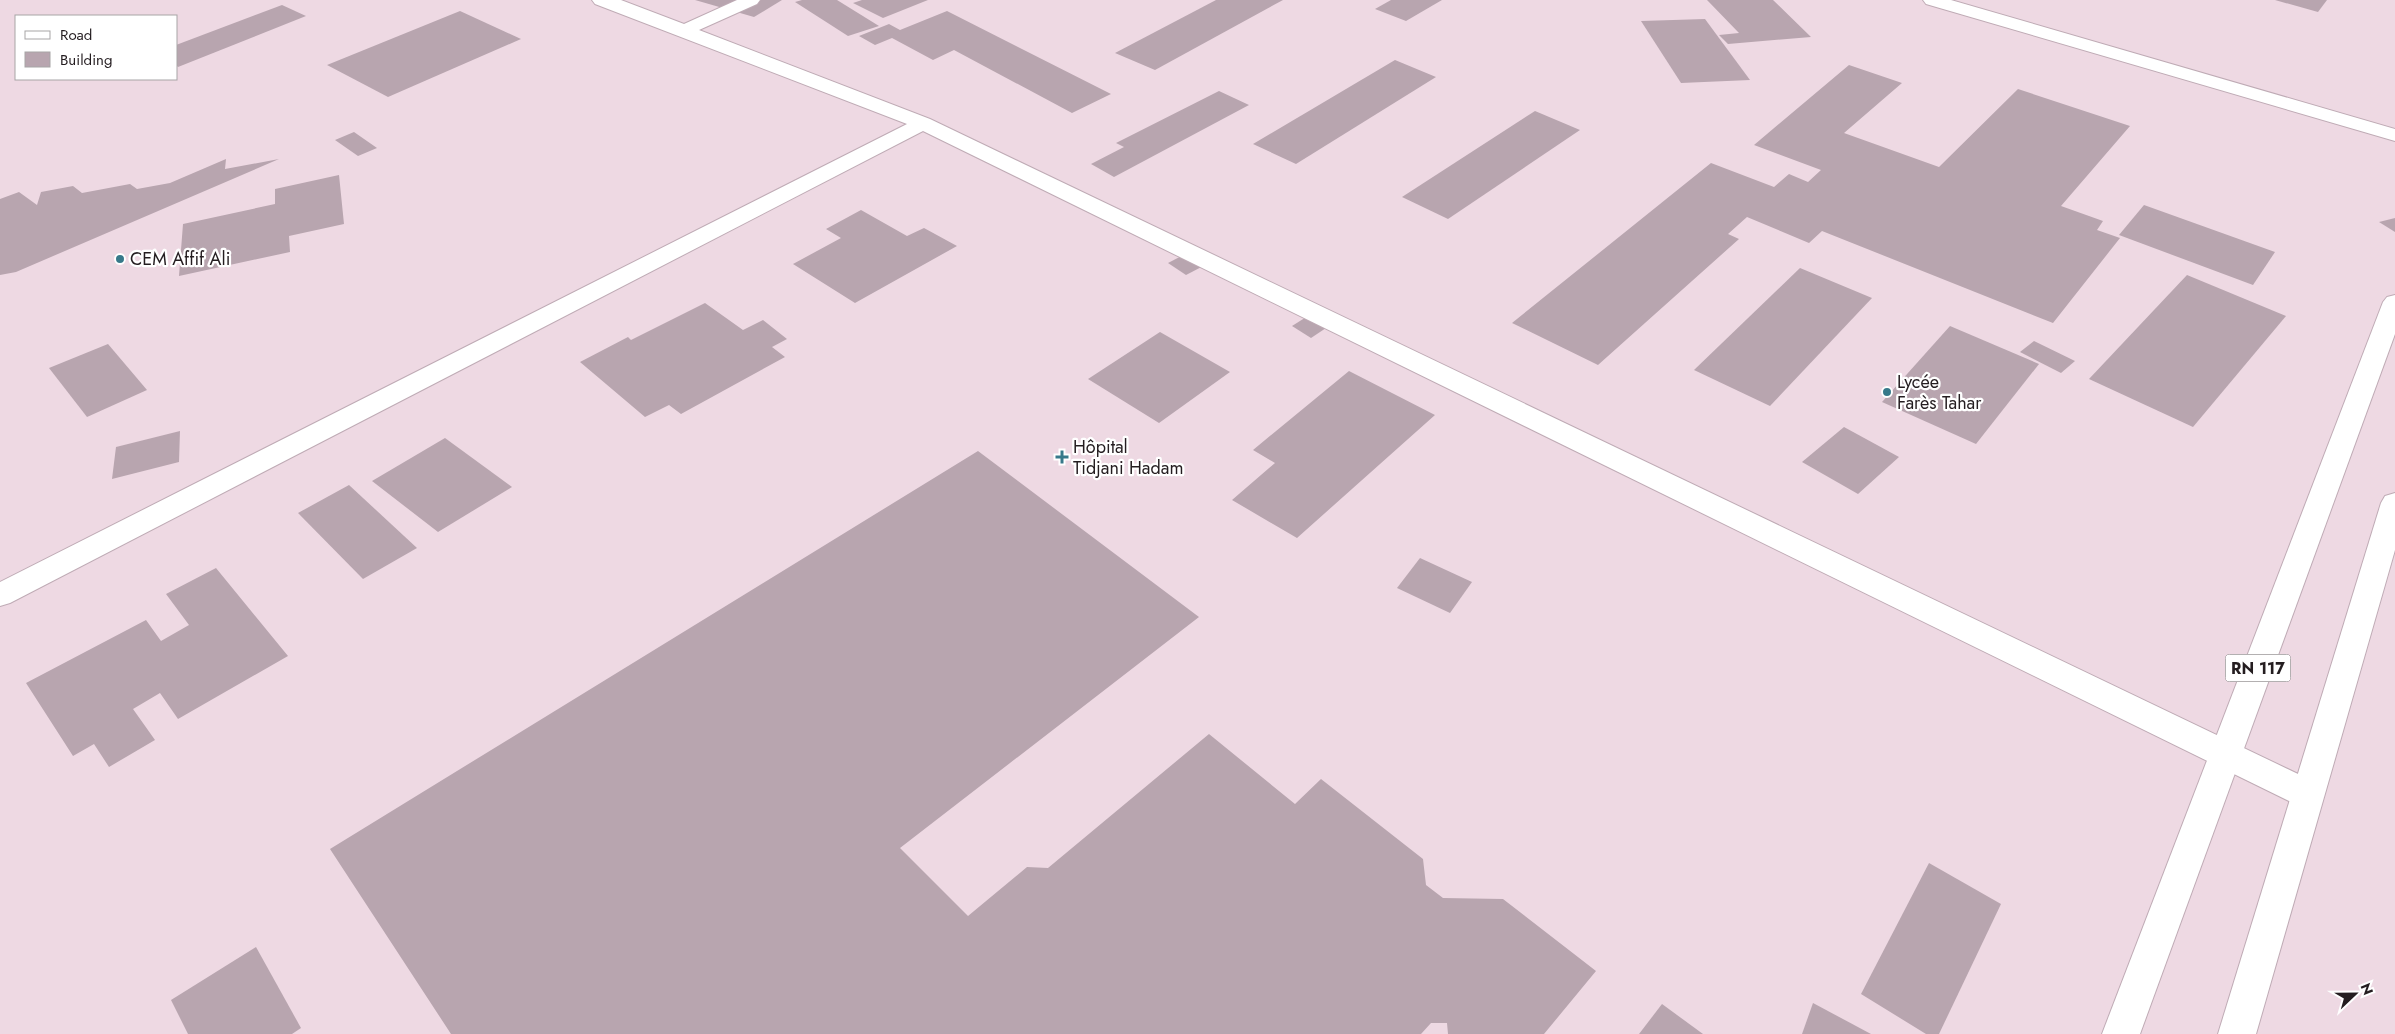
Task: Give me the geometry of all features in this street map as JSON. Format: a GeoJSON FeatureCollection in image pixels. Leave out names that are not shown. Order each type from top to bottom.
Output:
{"type":"FeatureCollection","features":[{"type":"Feature","properties":{"kind":"street"},"geometry":{"type":"LineString","coordinates":[[685,30],[752,0]]}},
{"type":"Feature","properties":{"kind":"street"},"geometry":{"type":"LineString","coordinates":[[1932,0],[2395,134]]}},
{"type":"Feature","properties":{"kind":"street"},"geometry":{"type":"LineString","coordinates":[[613,1],[923,123],[2307,794]]}},
{"type":"Feature","properties":{"kind":"street"},"geometry":{"type":"LineString","coordinates":[[0,595],[923,123]]}},
{"type":"Feature","properties":{"kind":"street","name":"RN 117"},"geometry":{"type":"LineString","coordinates":[[2121,1034],[2395,302]]}},
{"type":"Feature","properties":{"kind":"street"},"geometry":{"type":"LineString","coordinates":[[2237,1034],[2395,503]]}},
{"type":"Feature","properties":{"kind":"building"},"geometry":{"type":"Polygon","coordinates":[[[695,0],[782,0],[754,17],[695,0]]]}},
{"type":"Feature","properties":{"kind":"building"},"geometry":{"type":"Polygon","coordinates":[[[802,0],[837,0],[879,26],[848,36],[795,2],[802,0]]]}},
{"type":"Feature","properties":{"kind":"building"},"geometry":{"type":"Polygon","coordinates":[[[862,0],[928,0],[883,18],[853,3],[862,0]]]}},
{"type":"Feature","properties":{"kind":"building"},"geometry":{"type":"Polygon","coordinates":[[[1216,0],[1283,0],[1155,70],[1115,53],[1216,0]]]}},
{"type":"Feature","properties":{"kind":"building"},"geometry":{"type":"Polygon","coordinates":[[[1391,0],[1442,0],[1406,21],[1375,9],[1391,0]]]}},
{"type":"Feature","properties":{"kind":"building"},"geometry":{"type":"Polygon","coordinates":[[[1707,0],[1773,0],[1811,37],[1728,44],[1719,35],[1739,33],[1707,0]]]}},
{"type":"Feature","properties":{"kind":"building"},"geometry":{"type":"Polygon","coordinates":[[[2275,0],[2327,0],[2318,12],[2275,0]]]}},
{"type":"Feature","properties":{"kind":"building"},"geometry":{"type":"Polygon","coordinates":[[[282,5],[306,16],[178,67],[178,44],[282,5]]]}},
{"type":"Feature","properties":{"kind":"building"},"geometry":{"type":"Polygon","coordinates":[[[460,11],[521,39],[388,97],[327,65],[460,11]]]}},
{"type":"Feature","properties":{"kind":"building"},"geometry":{"type":"Polygon","coordinates":[[[947,11],[1111,94],[1072,113],[954,50],[933,60],[892,38],[875,45],[859,36],[889,24],[900,30],[947,11]]]}},
{"type":"Feature","properties":{"kind":"building"},"geometry":{"type":"Polygon","coordinates":[[[1705,19],[1750,80],[1681,83],[1641,21],[1705,19]]]}},
{"type":"Feature","properties":{"kind":"building"},"geometry":{"type":"Polygon","coordinates":[[[1395,60],[1436,77],[1296,164],[1253,144],[1395,60]]]}},
{"type":"Feature","properties":{"kind":"building"},"geometry":{"type":"Polygon","coordinates":[[[1849,65],[1902,83],[1844,133],[1939,167],[2018,89],[2130,126],[2061,206],[2103,221],[2097,230],[2120,238],[2053,323],[1822,231],[1809,243],[1747,217],[1728,234],[1739,239],[1598,365],[1512,323],[1711,163],[1774,187],[1789,174],[1808,182],[1821,170],[1754,145],[1849,65]]]}},
{"type":"Feature","properties":{"kind":"building"},"geometry":{"type":"Polygon","coordinates":[[[1219,91],[1249,105],[1114,177],[1091,164],[1124,147],[1116,143],[1219,91]]]}},
{"type":"Feature","properties":{"kind":"building"},"geometry":{"type":"Polygon","coordinates":[[[1535,111],[1580,130],[1448,219],[1402,197],[1535,111]]]}},
{"type":"Feature","properties":{"kind":"building"},"geometry":{"type":"Polygon","coordinates":[[[354,132],[377,148],[358,156],[335,140],[354,132]]]}},
{"type":"Feature","properties":{"kind":"building"},"geometry":{"type":"Polygon","coordinates":[[[226,159],[225,169],[279,159],[16,272],[0,275],[0,199],[19,192],[37,205],[41,192],[73,186],[82,193],[130,184],[137,189],[170,183],[226,159]]]}},
{"type":"Feature","properties":{"kind":"building"},"geometry":{"type":"Polygon","coordinates":[[[339,175],[344,224],[289,236],[290,252],[179,276],[183,224],[275,204],[275,189],[339,175]]]}},
{"type":"Feature","properties":{"kind":"building"},"geometry":{"type":"Polygon","coordinates":[[[2144,205],[2275,252],[2253,285],[2119,235],[2144,205]]]}},
{"type":"Feature","properties":{"kind":"building"},"geometry":{"type":"Polygon","coordinates":[[[861,210],[907,236],[924,228],[957,246],[855,303],[793,264],[841,238],[826,229],[861,210]]]}},
{"type":"Feature","properties":{"kind":"building"},"geometry":{"type":"Polygon","coordinates":[[[2395,218],[2395,232],[2379,222],[2395,218]]]}},
{"type":"Feature","properties":{"kind":"building"},"geometry":{"type":"Polygon","coordinates":[[[1195,249],[1213,261],[1186,275],[1168,263],[1195,249]]]}},
{"type":"Feature","properties":{"kind":"building"},"geometry":{"type":"Polygon","coordinates":[[[1800,268],[1872,298],[1770,406],[1694,370],[1800,268]]]}},
{"type":"Feature","properties":{"kind":"building"},"geometry":{"type":"Polygon","coordinates":[[[2187,275],[2286,316],[2193,427],[2089,379],[2187,275]]]}},
{"type":"Feature","properties":{"kind":"building"},"geometry":{"type":"Polygon","coordinates":[[[705,303],[743,330],[763,320],[787,339],[772,347],[785,357],[681,414],[669,405],[645,417],[580,362],[628,337],[631,340],[705,303]]]}},
{"type":"Feature","properties":{"kind":"building"},"geometry":{"type":"Polygon","coordinates":[[[1319,309],[1338,320],[1311,338],[1292,326],[1319,309]]]}},
{"type":"Feature","properties":{"kind":"building"},"geometry":{"type":"Polygon","coordinates":[[[1950,326],[2039,364],[1976,444],[1882,402],[1950,326]]]}},
{"type":"Feature","properties":{"kind":"building"},"geometry":{"type":"Polygon","coordinates":[[[1160,332],[1230,372],[1159,423],[1088,379],[1160,332]]]}},
{"type":"Feature","properties":{"kind":"building"},"geometry":{"type":"Polygon","coordinates":[[[2034,341],[2075,361],[2061,373],[2020,352],[2034,341]]]}},
{"type":"Feature","properties":{"kind":"building"},"geometry":{"type":"Polygon","coordinates":[[[108,344],[147,390],[87,417],[49,368],[108,344]]]}},
{"type":"Feature","properties":{"kind":"building"},"geometry":{"type":"Polygon","coordinates":[[[1349,371],[1435,415],[1297,538],[1232,500],[1275,463],[1253,450],[1349,371]]]}},
{"type":"Feature","properties":{"kind":"building"},"geometry":{"type":"Polygon","coordinates":[[[1844,427],[1899,457],[1858,494],[1802,462],[1844,427]]]}},
{"type":"Feature","properties":{"kind":"building"},"geometry":{"type":"Polygon","coordinates":[[[180,431],[179,462],[112,479],[116,447],[180,431]]]}},
{"type":"Feature","properties":{"kind":"building"},"geometry":{"type":"Polygon","coordinates":[[[445,438],[512,487],[438,532],[372,481],[445,438]]]}},
{"type":"Feature","properties":{"kind":"building"},"geometry":{"type":"Polygon","coordinates":[[[978,451],[1199,617],[900,848],[968,916],[1027,867],[1048,868],[1209,734],[1295,804],[1321,779],[1423,859],[1426,885],[1443,898],[1503,899],[1596,971],[1544,1034],[1448,1034],[1447,1023],[1431,1023],[1421,1034],[451,1034],[330,849],[978,451]]]}},
{"type":"Feature","properties":{"kind":"building"},"geometry":{"type":"Polygon","coordinates":[[[349,485],[417,548],[363,579],[298,513],[349,485]]]}},
{"type":"Feature","properties":{"kind":"building"},"geometry":{"type":"Polygon","coordinates":[[[1420,558],[1472,582],[1450,613],[1397,588],[1420,558]]]}},
{"type":"Feature","properties":{"kind":"building"},"geometry":{"type":"Polygon","coordinates":[[[216,568],[288,656],[178,719],[160,693],[133,709],[155,740],[109,767],[94,744],[73,756],[26,683],[146,620],[161,641],[189,625],[166,594],[216,568]]]}},
{"type":"Feature","properties":{"kind":"building"},"geometry":{"type":"Polygon","coordinates":[[[1929,863],[2001,904],[1939,1034],[1926,1034],[1861,994],[1929,863]]]}},
{"type":"Feature","properties":{"kind":"building"},"geometry":{"type":"Polygon","coordinates":[[[256,947],[301,1028],[292,1034],[188,1034],[171,1000],[256,947]]]}},
{"type":"Feature","properties":{"kind":"building"},"geometry":{"type":"Polygon","coordinates":[[[1813,1003],[1871,1034],[1802,1034],[1813,1003]]]}},
{"type":"Feature","properties":{"kind":"building"},"geometry":{"type":"Polygon","coordinates":[[[1662,1004],[1703,1034],[1639,1034],[1662,1004]]]}},
{"type":"Feature","properties":{"kind":"place","name":"CEM Affif Ali"},"geometry":{"type":"Point","coordinates":[120,259]}},
{"type":"Feature","properties":{"kind":"place","name":"Lycée Farès Tahar"},"geometry":{"type":"Point","coordinates":[1887,392]}},
{"type":"Feature","properties":{"kind":"place","name":"Hôpital Tidjani Hadam"},"geometry":{"type":"Point","coordinates":[1062,457]}}]}
